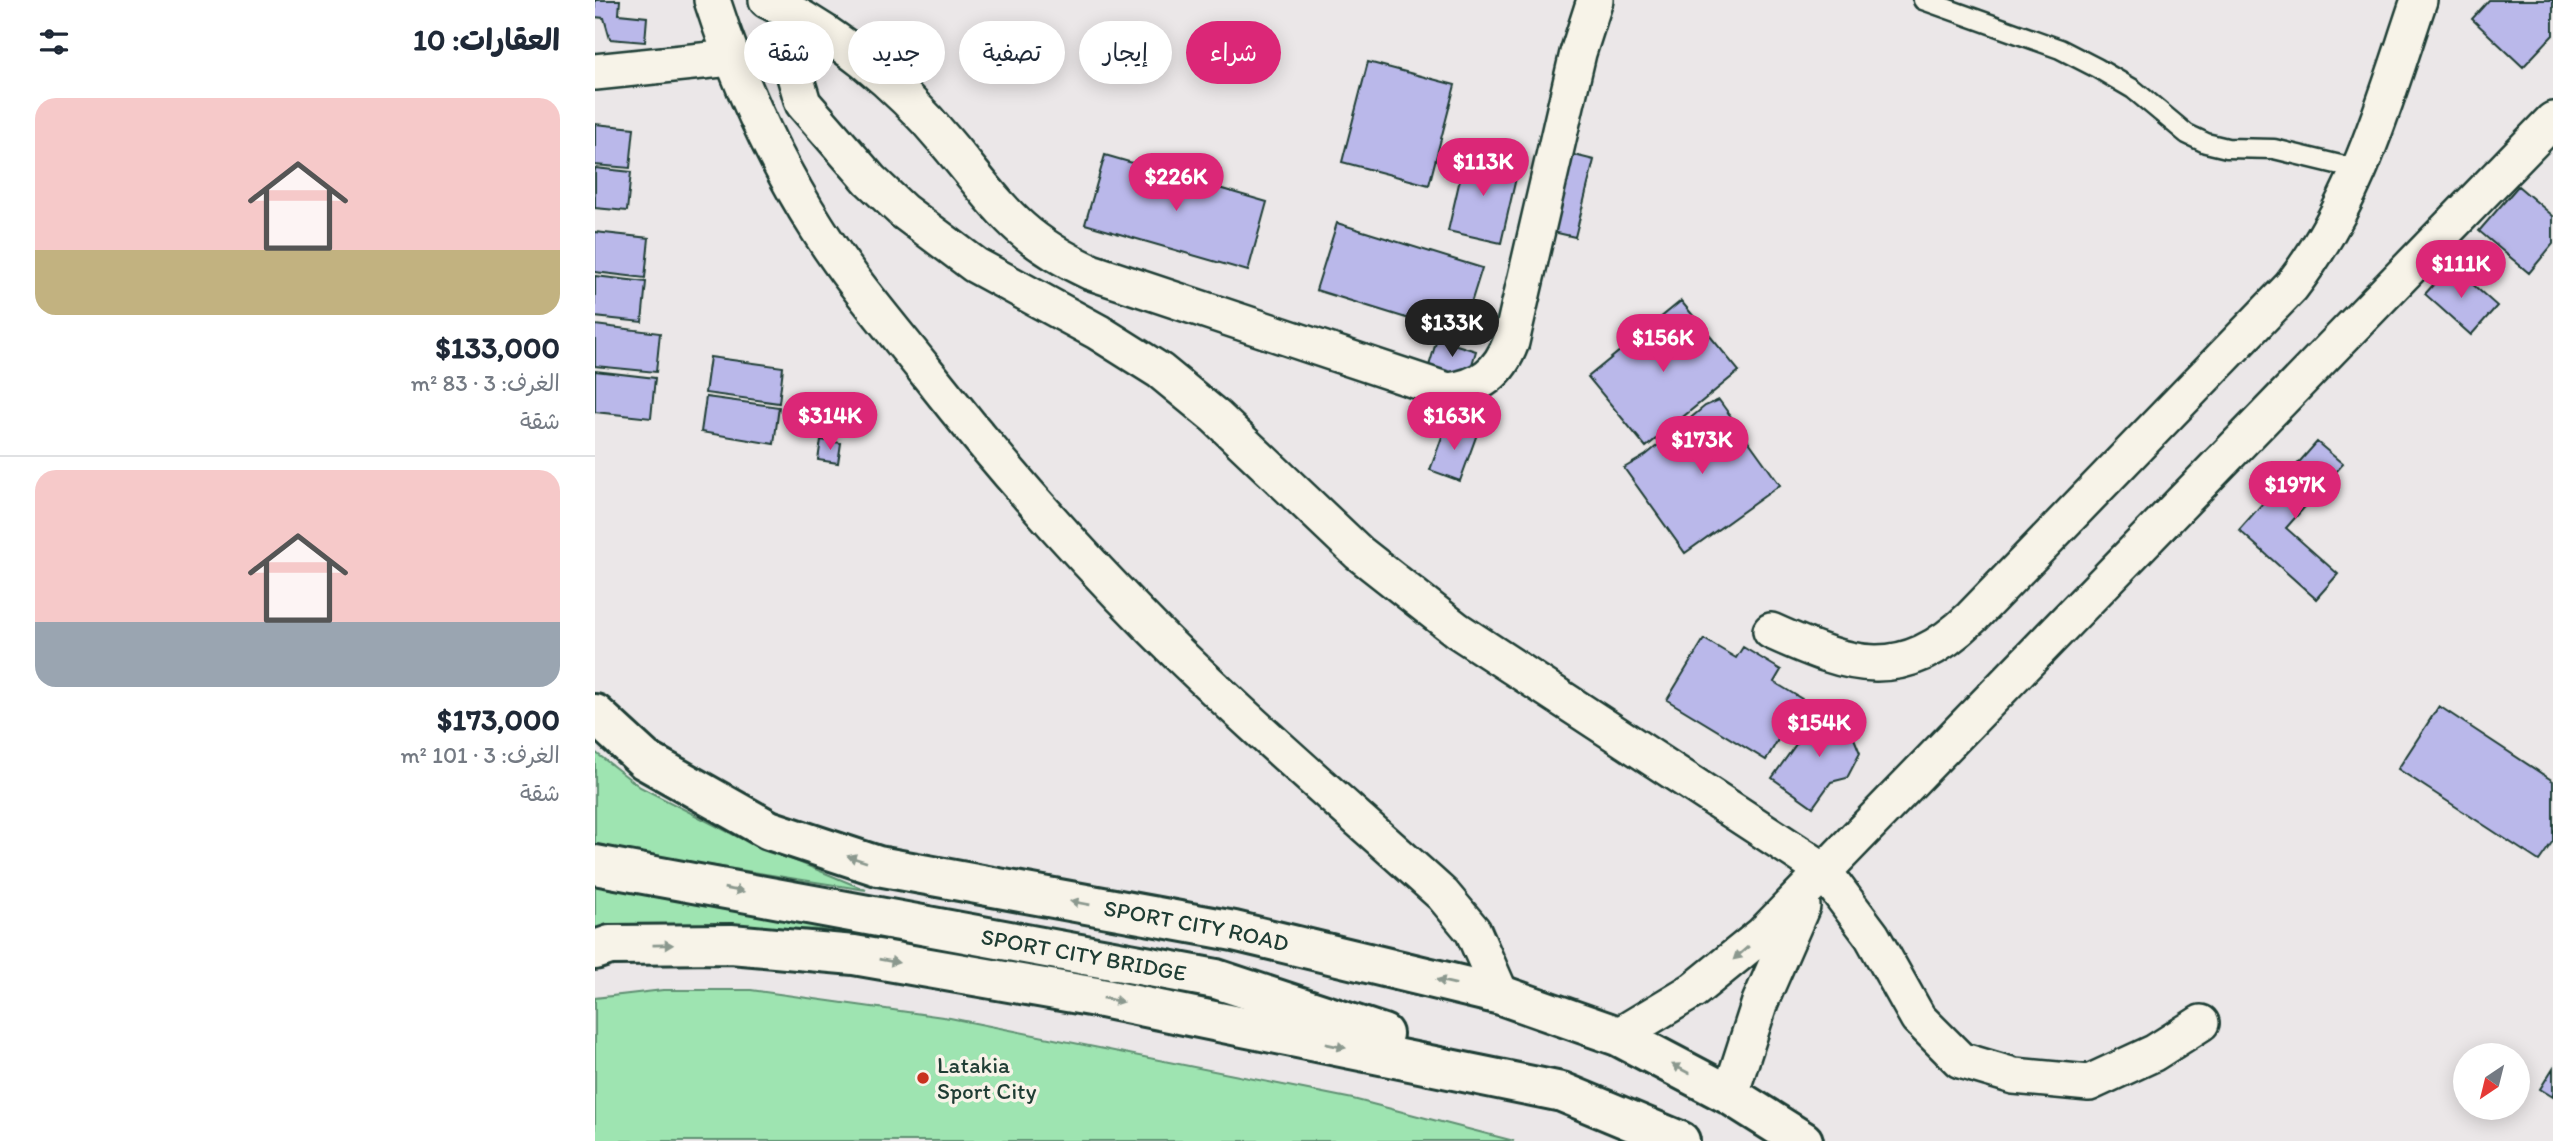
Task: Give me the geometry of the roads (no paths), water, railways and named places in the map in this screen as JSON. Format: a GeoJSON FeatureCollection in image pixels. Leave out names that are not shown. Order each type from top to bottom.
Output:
{"type":"FeatureCollection","features":[{"type":"Feature","properties":{"kind":"main road","name":"SPORT CITY ROAD"},"geometry":{"type":"LineString","coordinates":[[595,714],[645,761],[769,830],[878,866],[1234,931],[1501,995],[1618,1035],[1730,1095],[1803,1141]]}},
{"type":"Feature","properties":{"kind":"main road","name":"SPORT CITY BRIDGE"},"geometry":{"type":"LineString","coordinates":[[595,864],[1216,979],[1562,1091]]}},
{"type":"Feature","properties":{"kind":"main road"},"geometry":{"type":"LineString","coordinates":[[595,950],[610,945],[731,944],[854,955],[1096,997],[1562,1091],[1680,1141]]}},
{"type":"Feature","properties":{"kind":"street"},"geometry":{"type":"LineString","coordinates":[[712,0],[731,58],[785,174],[819,230],[958,412],[1021,487],[1153,629],[1443,895],[1473,931],[1501,995]]}},
{"type":"Feature","properties":{"kind":"street"},"geometry":{"type":"LineString","coordinates":[[780,7],[859,59],[890,85],[946,142],[1011,222],[1062,259],[1091,272],[1448,391],[1465,389],[1489,377],[1505,357],[1511,342],[1579,53],[1595,0]]}},
{"type":"Feature","properties":{"kind":"street"},"geometry":{"type":"LineString","coordinates":[[1771,631],[1838,660],[1863,664],[1911,658],[1955,634],[2291,287],[2331,231],[2361,170],[2419,0]]}},
{"type":"Feature","properties":{"kind":"street"},"geometry":{"type":"LineString","coordinates":[[780,7],[803,103],[870,180],[903,211],[975,265],[1098,332],[1160,371],[1216,417],[1313,511],[1407,593],[1457,630],[1822,869],[1871,936],[1918,1018],[1960,1060],[2014,1076],[2088,1083],[2154,1053],[2201,1023]]}},
{"type":"Feature","properties":{"kind":"street"},"geometry":{"type":"LineString","coordinates":[[595,72],[731,58]]}},
{"type":"Feature","properties":{"kind":"street"},"geometry":{"type":"LineString","coordinates":[[1618,1035],[1657,1014],[1729,963],[1786,911],[1822,869],[2553,120]]}},
{"type":"Feature","properties":{"kind":"street"},"geometry":{"type":"LineString","coordinates":[[1730,1095],[1760,1002],[1799,912],[1822,869]]}},
{"type":"Feature","properties":{"kind":"lane"},"geometry":{"type":"LineString","coordinates":[[1923,0],[2060,50],[2097,68],[2133,89],[2187,134],[2206,143],[2227,148],[2274,149],[2361,170]]}},
{"type":"Feature","properties":{"kind":"place","name":"Latakia Sport City"},"geometry":{"type":"Point","coordinates":[923,1078]}}]}
